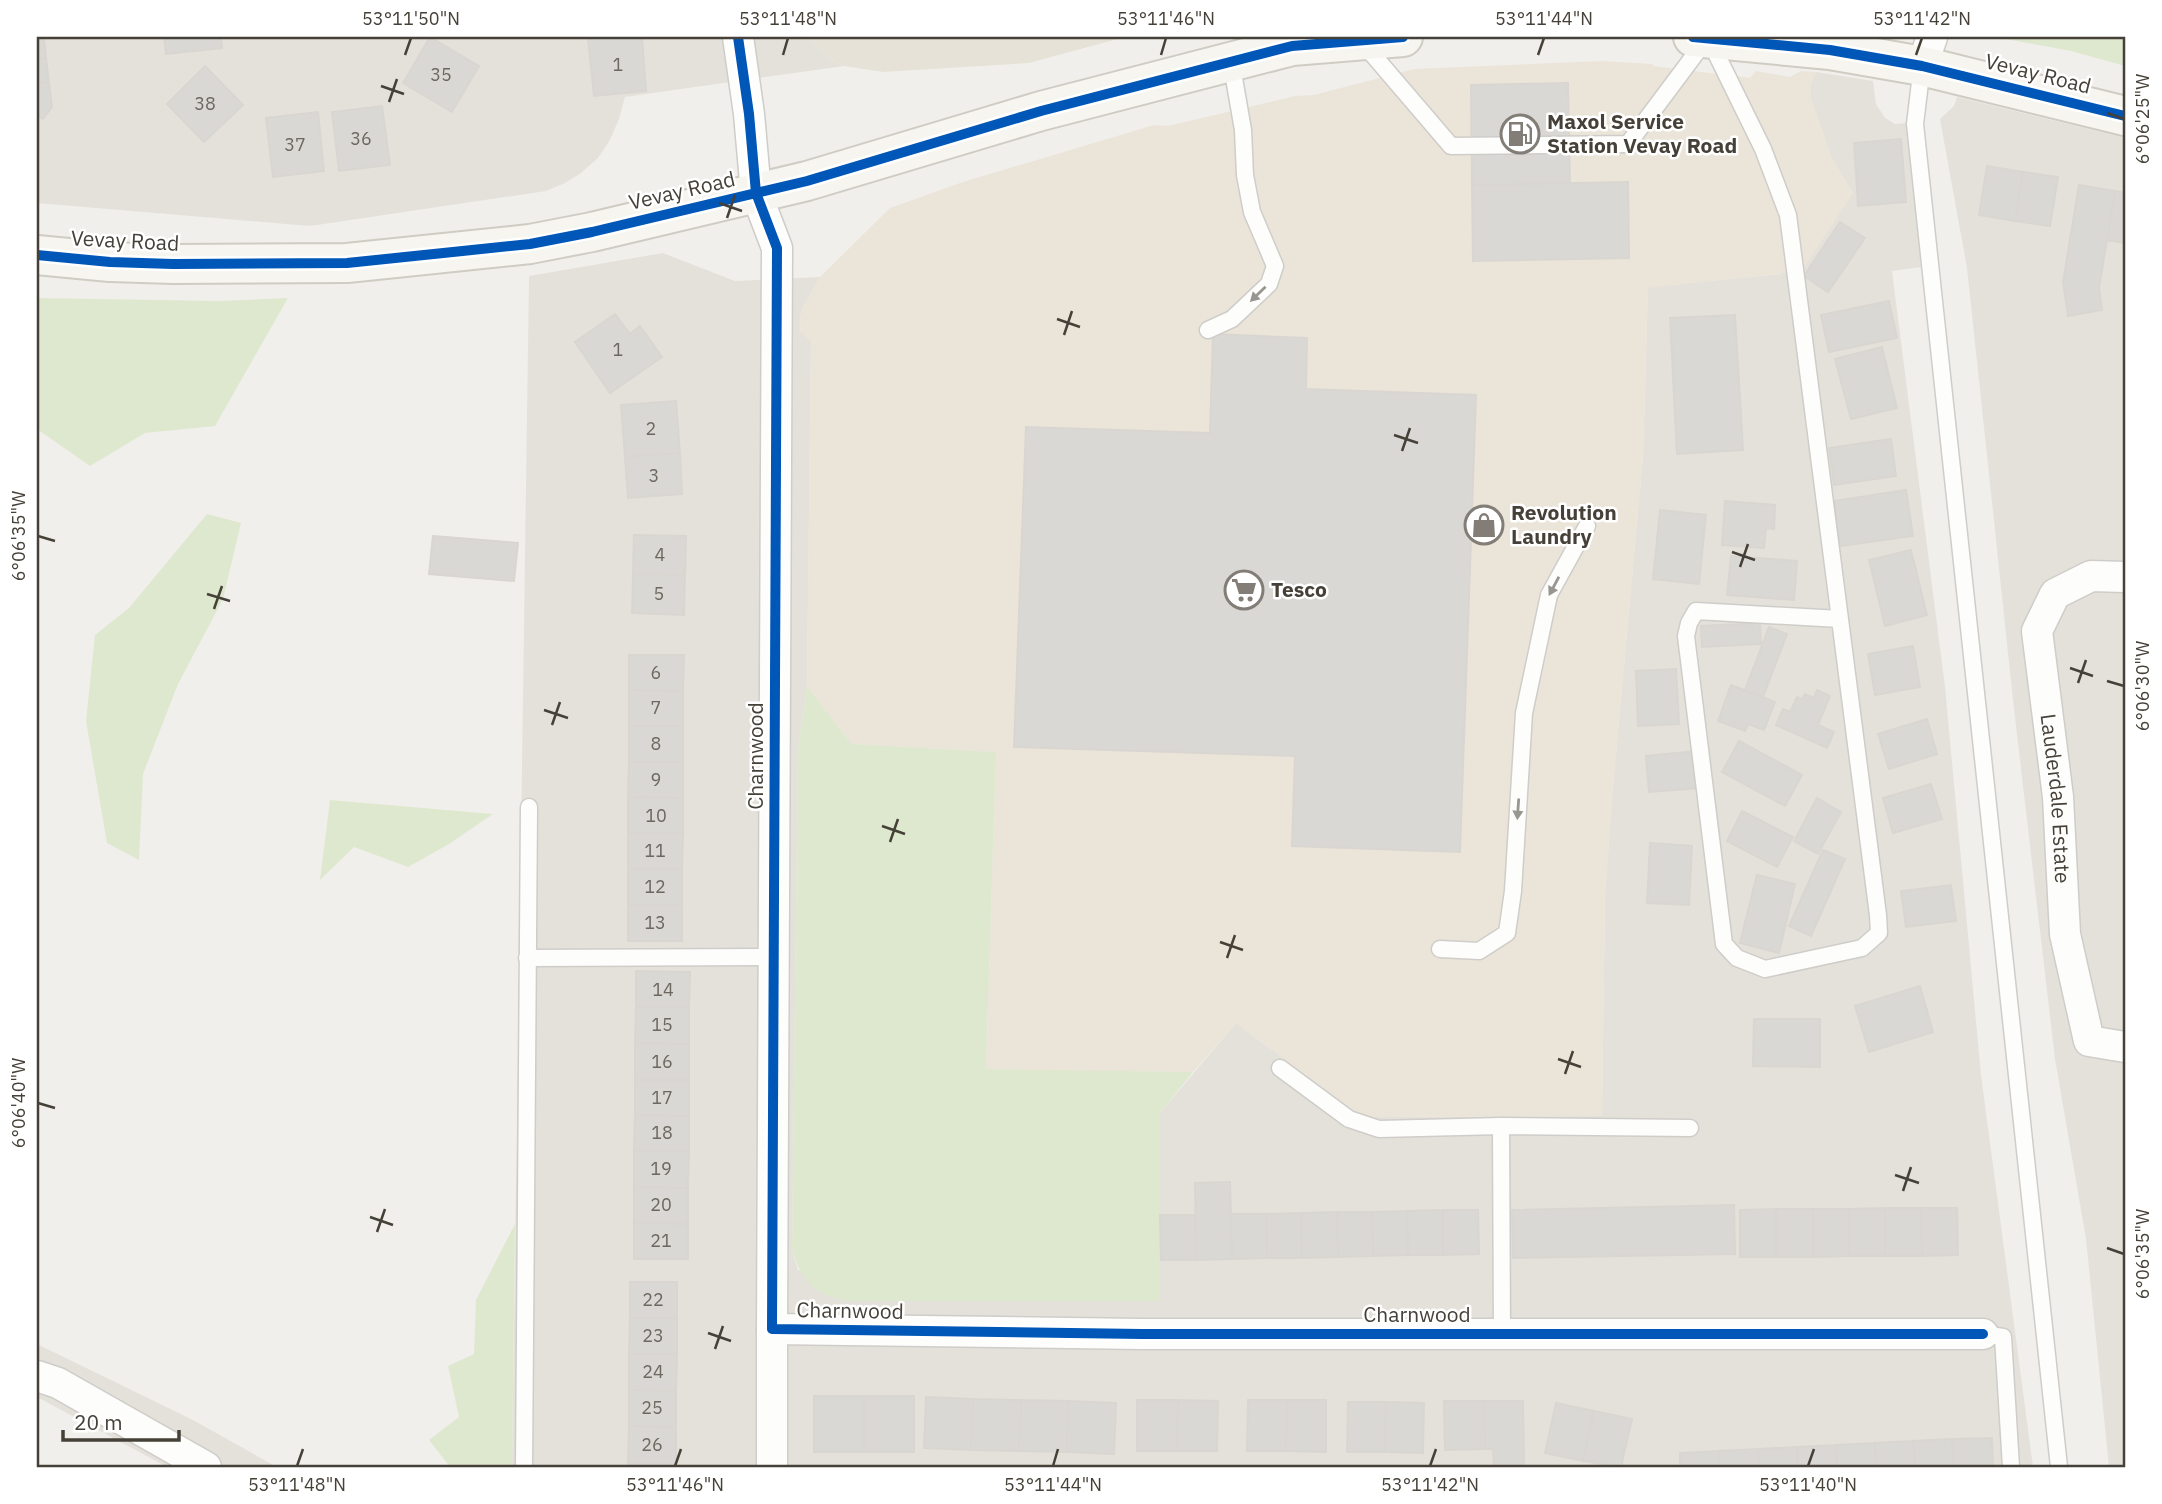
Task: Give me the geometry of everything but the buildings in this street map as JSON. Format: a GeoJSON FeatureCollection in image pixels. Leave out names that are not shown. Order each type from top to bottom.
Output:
{"type":"FeatureCollection","features":[{"type":"Feature","properties":{"kind":"main road","name":"Vevay Road"},"geometry":{"type":"LineString","coordinates":[[37,255],[110,262],[173,264],[347,263],[530,244],[807,181],[1041,111],[1292,46],[1360,38],[1403,37]]}},
{"type":"Feature","properties":{"kind":"main road","name":"Vevay Road"},"geometry":{"type":"LineString","coordinates":[[1693,37],[1830,50],[1927,52],[2125,116]]}},
{"type":"Feature","properties":{"kind":"street","name":"Charnwood"},"geometry":{"type":"LineString","coordinates":[[738,37],[749,114],[756,193],[777,248],[772,1467]]}},
{"type":"Feature","properties":{"kind":"street","name":"Lauderdale Estate"},"geometry":{"type":"LineString","coordinates":[[2125,577],[2091,576],[2055,594],[2037,631],[2058,797],[2065,934],[2089,1041],[2125,1047]]}},
{"type":"Feature","properties":{"kind":"street","name":"Charnwood"},"geometry":{"type":"LineString","coordinates":[[772,1329],[1143,1334],[1983,1334]]}},
{"type":"Feature","properties":{"kind":"street"},"geometry":{"type":"LineString","coordinates":[[37,1376],[58,1383],[206,1467]]}},
{"type":"Feature","properties":{"kind":"lane"},"geometry":{"type":"LineString","coordinates":[[1360,38],[1451,146],[1628,144],[1708,37],[1763,149],[1788,215],[1840,619],[1878,915],[1879,933],[1861,948],[1765,969],[1737,958],[1724,944],[1686,636],[1696,611],[1840,619]]}},
{"type":"Feature","properties":{"kind":"lane"},"geometry":{"type":"LineString","coordinates":[[1927,52],[1916,124],[2059,1467]]}},
{"type":"Feature","properties":{"kind":"lane"},"geometry":{"type":"LineString","coordinates":[[1208,330],[1232,319],[1269,284],[1275,266],[1252,212],[1245,176],[1243,130],[1231,61]]}},
{"type":"Feature","properties":{"kind":"lane"},"geometry":{"type":"LineString","coordinates":[[1440,949],[1479,951],[1507,933],[1513,891],[1524,713],[1549,595],[1587,526]]}},
{"type":"Feature","properties":{"kind":"lane"},"geometry":{"type":"LineString","coordinates":[[524,1467],[529,807]]}},
{"type":"Feature","properties":{"kind":"lane"},"geometry":{"type":"LineString","coordinates":[[527,958],[775,957]]}},
{"type":"Feature","properties":{"kind":"lane"},"geometry":{"type":"LineString","coordinates":[[1280,1068],[1349,1119],[1379,1129],[1501,1126],[1690,1128]]}},
{"type":"Feature","properties":{"kind":"lane"},"geometry":{"type":"LineString","coordinates":[[1501,1126],[1502,1334]]}},
{"type":"Feature","properties":{"kind":"lane"},"geometry":{"type":"LineString","coordinates":[[1983,1334],[2003,1337],[2011,1467]]}},
{"type":"Feature","properties":{"kind":"shaded area"},"geometry":{"type":"Polygon","coordinates":[[[37,37],[808,37],[829,59],[844,66],[625,97],[610,140],[598,158],[581,173],[546,191],[310,226],[37,203],[37,37]]]}},
{"type":"Feature","properties":{"kind":"shaded area"},"geometry":{"type":"Polygon","coordinates":[[[808,37],[1125,37],[1029,63],[883,72],[844,66],[829,59],[808,37]]]}},
{"type":"Feature","properties":{"kind":"shaded area"},"geometry":{"type":"Polygon","coordinates":[[[1601,61],[1653,64],[1750,78],[1756,71],[1790,77],[1801,71],[1816,72],[1811,84],[1811,99],[1832,159],[1853,193],[1802,271],[1648,288],[1643,456],[1605,895],[1602,1116],[1362,1117],[1236,1023],[1193,1072],[986,1070],[996,752],[851,744],[807,686],[811,341],[800,331],[801,311],[820,277],[890,208],[963,182],[1154,125],[1168,126],[1295,96],[1314,95],[1414,69],[1601,61]]]}},
{"type":"Feature","properties":{"kind":"shaded area"},"geometry":{"type":"Polygon","coordinates":[[[1816,72],[1873,81],[1876,104],[1885,118],[1895,124],[1907,123],[1921,267],[1892,271],[1945,687],[1981,1075],[2033,1467],[512,1467],[529,276],[663,253],[735,281],[820,277],[801,311],[800,331],[811,341],[807,686],[798,748],[792,1250],[798,1270],[1158,1301],[1159,1114],[1236,1023],[1362,1117],[1602,1116],[1605,895],[1643,456],[1648,287],[1781,274],[1853,193],[1832,159],[1811,99],[1811,84],[1816,72]]]}},
{"type":"Feature","properties":{"kind":"shaded area"},"geometry":{"type":"Polygon","coordinates":[[[1957,97],[2125,138],[2125,1467],[2109,1467],[2086,1239],[2055,1059],[1967,268],[1940,119],[1954,106],[1957,97]]]}},
{"type":"Feature","properties":{"kind":"shaded area"},"geometry":{"type":"Polygon","coordinates":[[[37,1344],[193,1420],[277,1467],[167,1467],[37,1397],[37,1344]]]}},
{"type":"Feature","properties":{"kind":"green space"},"geometry":{"type":"Polygon","coordinates":[[[1995,37],[2125,37],[2125,66],[2071,51],[1995,37]]]}},
{"type":"Feature","properties":{"kind":"green space"},"geometry":{"type":"Polygon","coordinates":[[[37,298],[220,301],[288,298],[215,426],[145,433],[90,466],[37,429],[37,298]]]}},
{"type":"Feature","properties":{"kind":"green space"},"geometry":{"type":"Polygon","coordinates":[[[207,514],[241,523],[223,599],[178,684],[143,774],[139,860],[107,843],[86,721],[95,635],[129,608],[207,514]]]}},
{"type":"Feature","properties":{"kind":"green space"},"geometry":{"type":"Polygon","coordinates":[[[807,686],[851,744],[996,752],[986,1069],[1193,1072],[1159,1114],[1159,1301],[848,1301],[818,1291],[801,1271],[792,1250],[798,748],[807,686]]]}},
{"type":"Feature","properties":{"kind":"green space"},"geometry":{"type":"Polygon","coordinates":[[[330,800],[493,814],[449,844],[408,867],[354,847],[320,880],[330,800]]]}},
{"type":"Feature","properties":{"kind":"green space"},"geometry":{"type":"Polygon","coordinates":[[[515,1224],[512,1467],[450,1467],[429,1440],[459,1417],[448,1366],[474,1354],[476,1300],[515,1224]]]}},
{"type":"Feature","properties":{"kind":"cycle path"},"geometry":{"type":"LineString","coordinates":[[738,37],[749,114],[756,193],[777,248],[772,1329],[1142,1334],[1983,1334]]}},
{"type":"Feature","properties":{"kind":"cycle path"},"geometry":{"type":"LineString","coordinates":[[37,255],[110,262],[173,264],[347,263],[530,244],[807,181],[1041,111],[1292,46],[1403,37]]}},
{"type":"Feature","properties":{"kind":"cycle path"},"geometry":{"type":"LineString","coordinates":[[1693,37],[1830,50],[1922,66],[2125,116]]}},
{"type":"Feature","properties":{"kind":"place","name":"Maxol Service Station Vevay Road"},"geometry":{"type":"Point","coordinates":[1520,134]}},
{"type":"Feature","properties":{"kind":"place","name":"Revolution Laundry"},"geometry":{"type":"Point","coordinates":[1484,525]}},
{"type":"Feature","properties":{"kind":"place","name":"Tesco"},"geometry":{"type":"Point","coordinates":[1244,590]}}]}
